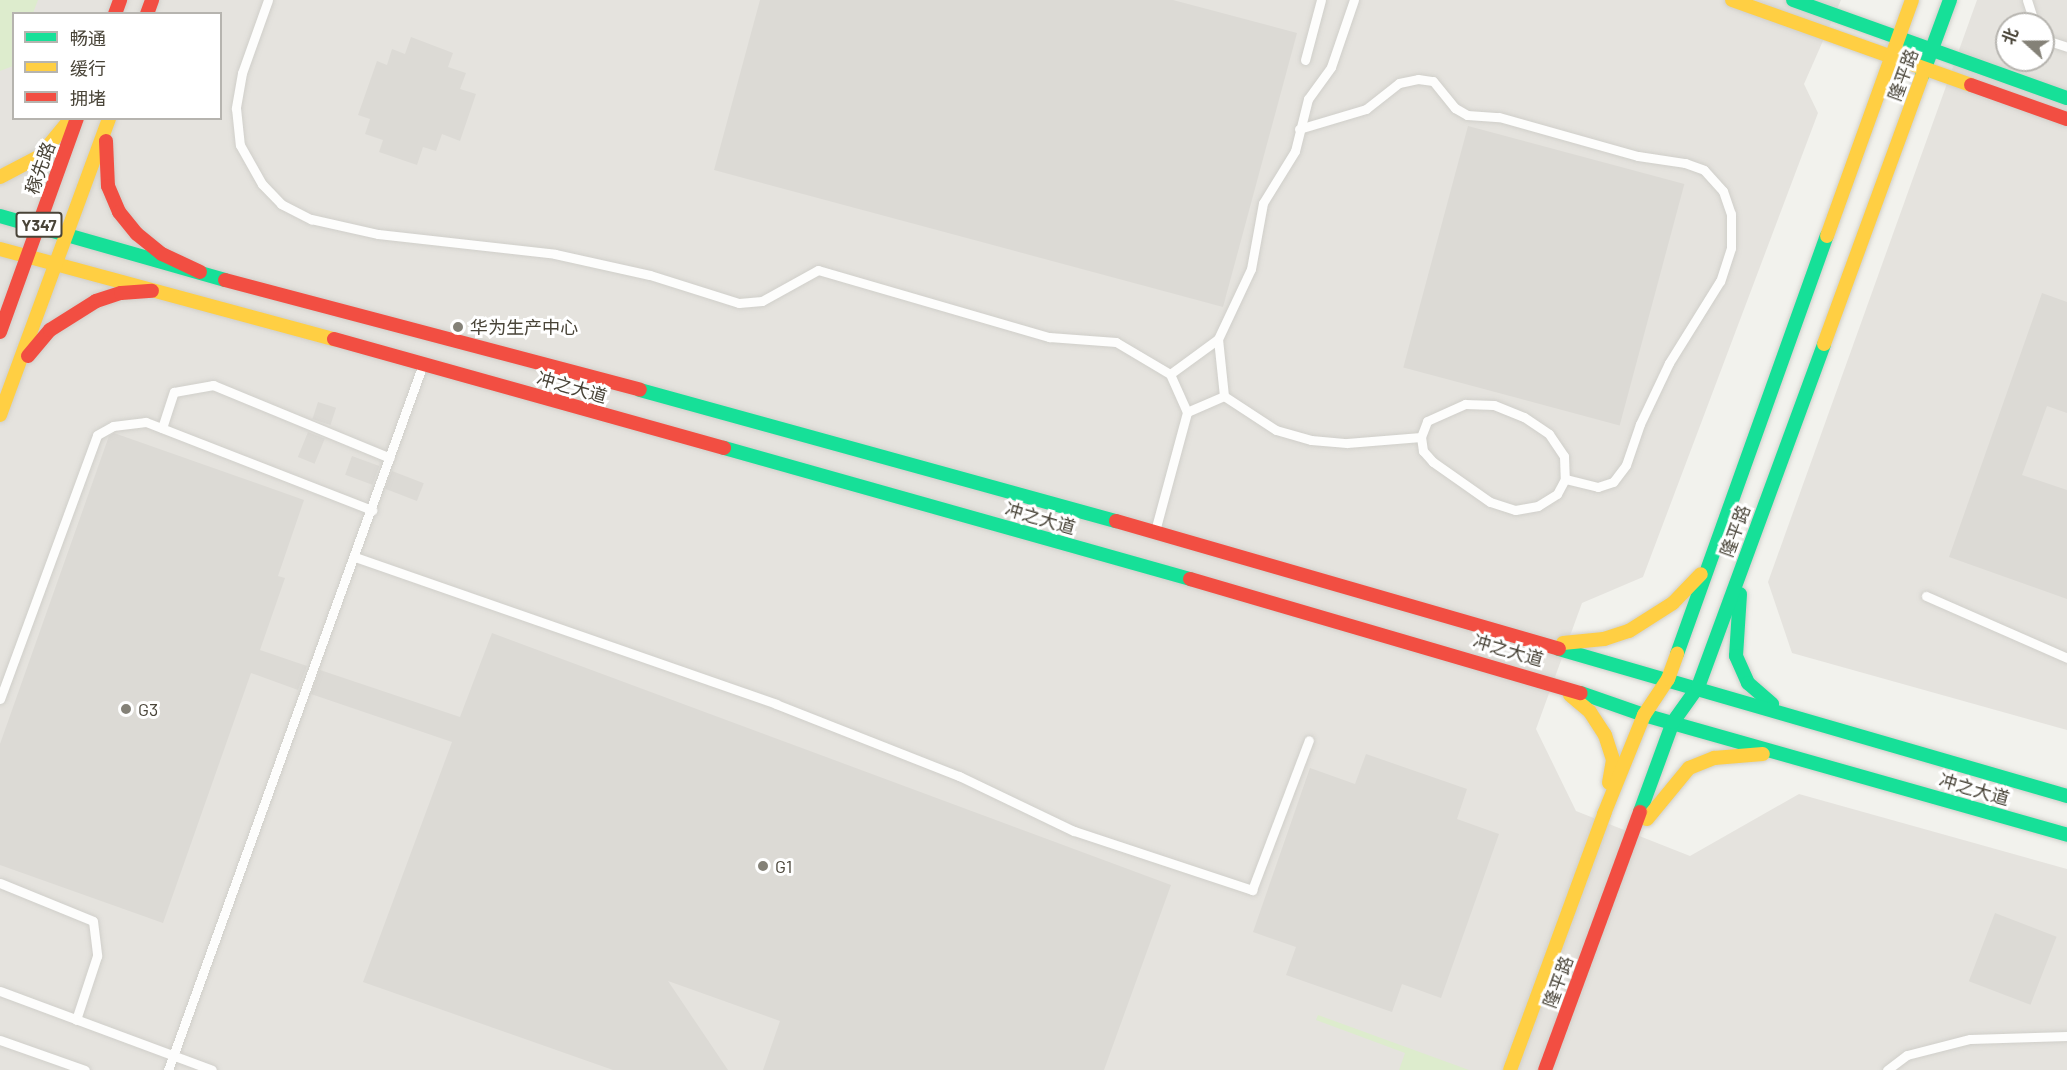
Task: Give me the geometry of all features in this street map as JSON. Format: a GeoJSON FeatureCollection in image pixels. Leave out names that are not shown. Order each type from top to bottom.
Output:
{"type":"FeatureCollection","features":[{"type":"Feature","properties":{"kind":"main road"},"geometry":{"type":"LineString","coordinates":[[1732,0],[2067,119]]}},
{"type":"Feature","properties":{"kind":"main road"},"geometry":{"type":"LineString","coordinates":[[1793,0],[2067,98]]}},
{"type":"Feature","properties":{"kind":"main road","name":"隆平路"},"geometry":{"type":"LineString","coordinates":[[1510,1070],[1604,814],[1644,715],[1668,679],[1912,0]]}},
{"type":"Feature","properties":{"kind":"main road","name":"隆平路"},"geometry":{"type":"LineString","coordinates":[[1545,1070],[1673,722],[1698,687],[1950,0]]}},
{"type":"Feature","properties":{"kind":"main road"},"geometry":{"type":"LineString","coordinates":[[0,177],[40,156],[68,120]]}},
{"type":"Feature","properties":{"kind":"main road","name":"稼先路"},"geometry":{"type":"LineString","coordinates":[[0,332],[76,120]]}},
{"type":"Feature","properties":{"kind":"main road"},"geometry":{"type":"LineString","coordinates":[[109,120],[104,157],[108,186],[119,212],[137,234],[162,254],[200,272]]}},
{"type":"Feature","properties":{"kind":"main road","name":"Y347"},"geometry":{"type":"LineString","coordinates":[[0,415],[109,120]]}},
{"type":"Feature","properties":{"kind":"main road","name":"冲之大道"},"geometry":{"type":"LineString","coordinates":[[0,216],[200,272],[872,450],[1698,687],[2067,796]]}},
{"type":"Feature","properties":{"kind":"main road","name":"冲之大道"},"geometry":{"type":"LineString","coordinates":[[0,249],[424,363],[1536,676],[1644,715],[1810,760],[2067,835]]}},
{"type":"Feature","properties":{"kind":"main road"},"geometry":{"type":"LineString","coordinates":[[12,383],[31,352],[72,313],[121,293],[152,291]]}},
{"type":"Feature","properties":{"kind":"main road"},"geometry":{"type":"LineString","coordinates":[[1742,566],[1736,656],[1748,683],[1770,703],[1816,722]]}},
{"type":"Feature","properties":{"kind":"main road"},"geometry":{"type":"LineString","coordinates":[[1549,644],[1604,639],[1629,631],[1673,603],[1707,569]]}},
{"type":"Feature","properties":{"kind":"main road"},"geometry":{"type":"LineString","coordinates":[[1536,676],[1576,699],[1605,735],[1613,760],[1604,814]]}},
{"type":"Feature","properties":{"kind":"main road"},"geometry":{"type":"LineString","coordinates":[[1625,850],[1663,794],[1689,768],[1714,758],[1751,753],[1810,760]]}},
{"type":"Feature","properties":{"kind":"lane"},"geometry":{"type":"LineString","coordinates":[[268,0],[242,73],[236,108],[240,145],[262,184],[281,204],[310,219],[378,234],[555,254],[650,275],[739,303],[762,301],[819,270],[1048,337],[1110,341],[1170,374],[1187,412],[1155,531]]}},
{"type":"Feature","properties":{"kind":"lane"},"geometry":{"type":"LineString","coordinates":[[1305,60],[1321,0]]}},
{"type":"Feature","properties":{"kind":"lane"},"geometry":{"type":"LineString","coordinates":[[1170,374],[1218,339],[1251,269],[1263,202],[1295,151],[1308,99],[1331,67],[1353,0]]}},
{"type":"Feature","properties":{"kind":"lane"},"geometry":{"type":"LineString","coordinates":[[1299,129],[1365,109],[1399,83],[1418,79],[1433,81],[1455,108],[1467,115],[1507,119],[1638,156],[1685,163],[1704,170],[1723,191],[1731,214],[1731,248],[1720,280],[1670,363],[1640,423],[1626,465],[1613,482],[1598,487],[1564,479]]}},
{"type":"Feature","properties":{"kind":"lane"},"geometry":{"type":"LineString","coordinates":[[1218,339],[1224,396]]}},
{"type":"Feature","properties":{"kind":"lane"},"geometry":{"type":"LineString","coordinates":[[168,1070],[424,363]]}},
{"type":"Feature","properties":{"kind":"lane"},"geometry":{"type":"LineString","coordinates":[[162,428],[174,392],[213,385],[390,458]]}},
{"type":"Feature","properties":{"kind":"lane"},"geometry":{"type":"LineString","coordinates":[[1187,412],[1224,396]]}},
{"type":"Feature","properties":{"kind":"lane"},"geometry":{"type":"LineString","coordinates":[[1224,396],[1276,430],[1311,440],[1347,443],[1420,437]]}},
{"type":"Feature","properties":{"kind":"lane"},"geometry":{"type":"LineString","coordinates":[[1465,404],[1494,405],[1524,417],[1549,434],[1564,456],[1564,479],[1557,494],[1539,506],[1515,510],[1490,502],[1461,484],[1423,451],[1420,437],[1427,421],[1442,411],[1465,404]]}},
{"type":"Feature","properties":{"kind":"lane"},"geometry":{"type":"LineString","coordinates":[[0,699],[97,435],[113,426],[146,422],[372,510]]}},
{"type":"Feature","properties":{"kind":"lane"},"geometry":{"type":"LineString","coordinates":[[355,557],[776,704],[959,776],[1074,831],[1252,890],[1309,740]]}},
{"type":"Feature","properties":{"kind":"lane"},"geometry":{"type":"LineString","coordinates":[[1926,596],[2067,658]]}},
{"type":"Feature","properties":{"kind":"lane"},"geometry":{"type":"LineString","coordinates":[[0,883],[93,921],[97,956],[76,1020]]}},
{"type":"Feature","properties":{"kind":"lane"},"geometry":{"type":"LineString","coordinates":[[0,991],[212,1070]]}},
{"type":"Feature","properties":{"kind":"lane"},"geometry":{"type":"LineString","coordinates":[[1887,1070],[1907,1055],[1971,1039],[2067,1036]]}},
{"type":"Feature","properties":{"kind":"lane"},"geometry":{"type":"LineString","coordinates":[[0,1040],[85,1070]]}},
{"type":"Feature","properties":{"kind":"shaded area"},"geometry":{"type":"Polygon","coordinates":[[[0,0],[1841,0],[1804,84],[1818,113],[1643,577],[1582,603],[1536,729],[1576,811],[1690,856],[1799,794],[2067,869],[2067,1070],[0,1070],[0,0]]]}},
{"type":"Feature","properties":{"kind":"shaded area"},"geometry":{"type":"Polygon","coordinates":[[[1977,0],[2067,0],[2067,730],[1792,653],[1768,582],[1977,0]]]}},
{"type":"Feature","properties":{"kind":"green space"},"geometry":{"type":"Polygon","coordinates":[[[0,0],[38,0],[33,12],[12,12],[12,66],[0,71],[0,0]]]}},
{"type":"Feature","properties":{"kind":"green space"},"geometry":{"type":"Polygon","coordinates":[[[1318,1015],[1469,1070],[1399,1070],[1405,1053],[1316,1020],[1318,1015]]]}},
{"type":"Feature","properties":{"kind":"building"},"geometry":{"type":"Polygon","coordinates":[[[760,0],[1173,0],[1297,33],[1223,307],[714,170],[760,0]]]}},
{"type":"Feature","properties":{"kind":"building"},"geometry":{"type":"Polygon","coordinates":[[[411,37],[453,53],[448,67],[466,73],[460,89],[476,94],[460,141],[442,134],[436,151],[423,147],[417,165],[379,152],[383,140],[365,134],[370,119],[358,115],[377,61],[387,65],[392,49],[405,54],[411,37]]]}},
{"type":"Feature","properties":{"kind":"building"},"geometry":{"type":"Polygon","coordinates":[[[1468,126],[1684,184],[1620,425],[1403,367],[1468,126]]]}},
{"type":"Feature","properties":{"kind":"building"},"geometry":{"type":"Polygon","coordinates":[[[2042,293],[2067,302],[2067,413],[2047,406],[2022,475],[2067,490],[2067,599],[1949,557],[2042,293]]]}},
{"type":"Feature","properties":{"kind":"building"},"geometry":{"type":"Polygon","coordinates":[[[318,402],[336,408],[331,425],[312,419],[318,402]]]}},
{"type":"Feature","properties":{"kind":"building"},"geometry":{"type":"Polygon","coordinates":[[[308,432],[325,439],[315,464],[298,457],[308,432]]]}},
{"type":"Feature","properties":{"kind":"building","name":"G3"},"geometry":{"type":"Polygon","coordinates":[[[114,433],[304,500],[278,576],[285,578],[260,650],[307,666],[298,690],[251,673],[163,923],[0,865],[0,744],[109,436],[114,433]]]}},
{"type":"Feature","properties":{"kind":"building"},"geometry":{"type":"Polygon","coordinates":[[[352,456],[379,466],[372,485],[345,475],[352,456]]]}},
{"type":"Feature","properties":{"kind":"building"},"geometry":{"type":"Polygon","coordinates":[[[392,471],[424,483],[417,501],[385,489],[392,471]]]}},
{"type":"Feature","properties":{"kind":"building","name":"G1"},"geometry":{"type":"Polygon","coordinates":[[[492,633],[1171,885],[1104,1070],[763,1070],[780,1021],[668,981],[728,1070],[613,1070],[363,982],[452,742],[311,694],[320,670],[460,717],[492,633]]]}},
{"type":"Feature","properties":{"kind":"building"},"geometry":{"type":"Polygon","coordinates":[[[1366,754],[1467,789],[1457,819],[1499,834],[1441,998],[1402,984],[1392,1012],[1286,975],[1296,947],[1253,932],[1310,768],[1355,784],[1366,754]]]}},
{"type":"Feature","properties":{"kind":"building"},"geometry":{"type":"Polygon","coordinates":[[[1995,913],[2057,937],[2030,1005],[1969,981],[1995,913]]]}},
{"type":"Feature","properties":{"kind":"traffic: fast"},"geometry":{"type":"LineString","coordinates":[[1793,0],[2067,98]]}},
{"type":"Feature","properties":{"kind":"traffic: fast"},"geometry":{"type":"LineString","coordinates":[[1922,76],[1950,0]]}},
{"type":"Feature","properties":{"kind":"traffic: fast"},"geometry":{"type":"LineString","coordinates":[[0,216],[225,280]]}},
{"type":"Feature","properties":{"kind":"traffic: fast"},"geometry":{"type":"LineString","coordinates":[[1677,654],[1827,236]]}},
{"type":"Feature","properties":{"kind":"traffic: fast"},"geometry":{"type":"LineString","coordinates":[[1640,812],[1673,722],[1698,687],[1824,344]]}},
{"type":"Feature","properties":{"kind":"traffic: fast"},"geometry":{"type":"LineString","coordinates":[[640,390],[1116,521]]}},
{"type":"Feature","properties":{"kind":"traffic: fast"},"geometry":{"type":"LineString","coordinates":[[724,448],[1190,579]]}},
{"type":"Feature","properties":{"kind":"traffic: fast"},"geometry":{"type":"LineString","coordinates":[[1740,594],[1736,656],[1748,683],[1772,704]]}},
{"type":"Feature","properties":{"kind":"traffic: fast"},"geometry":{"type":"LineString","coordinates":[[1559,649],[2067,796]]}},
{"type":"Feature","properties":{"kind":"traffic: fast"},"geometry":{"type":"LineString","coordinates":[[1581,693],[1644,715],[2067,835]]}},
{"type":"Feature","properties":{"kind":"traffic: slow"},"geometry":{"type":"LineString","coordinates":[[1732,0],[1971,85]]}},
{"type":"Feature","properties":{"kind":"traffic: slow"},"geometry":{"type":"LineString","coordinates":[[1827,236],[1912,0]]}},
{"type":"Feature","properties":{"kind":"traffic: slow"},"geometry":{"type":"LineString","coordinates":[[1824,344],[1922,76]]}},
{"type":"Feature","properties":{"kind":"traffic: slow"},"geometry":{"type":"LineString","coordinates":[[0,415],[108,120]]}},
{"type":"Feature","properties":{"kind":"traffic: slow"},"geometry":{"type":"LineString","coordinates":[[0,177],[40,156],[68,122]]}},
{"type":"Feature","properties":{"kind":"traffic: slow"},"geometry":{"type":"LineString","coordinates":[[0,249],[334,339]]}},
{"type":"Feature","properties":{"kind":"traffic: slow"},"geometry":{"type":"LineString","coordinates":[[1563,643],[1604,639],[1629,631],[1673,603],[1701,574]]}},
{"type":"Feature","properties":{"kind":"traffic: slow"},"geometry":{"type":"LineString","coordinates":[[1510,1070],[1604,814],[1644,715],[1668,679],[1677,654]]}},
{"type":"Feature","properties":{"kind":"traffic: slow"},"geometry":{"type":"LineString","coordinates":[[1570,695],[1590,712],[1605,735],[1613,760],[1609,783]]}},
{"type":"Feature","properties":{"kind":"traffic: slow"},"geometry":{"type":"LineString","coordinates":[[1647,819],[1689,768],[1714,758],[1763,754]]}},
{"type":"Feature","properties":{"kind":"traffic: jam"},"geometry":{"type":"LineString","coordinates":[[116,12],[120,0]]}},
{"type":"Feature","properties":{"kind":"traffic: jam"},"geometry":{"type":"LineString","coordinates":[[148,12],[152,0]]}},
{"type":"Feature","properties":{"kind":"traffic: jam"},"geometry":{"type":"LineString","coordinates":[[1971,85],[2067,119]]}},
{"type":"Feature","properties":{"kind":"traffic: jam"},"geometry":{"type":"LineString","coordinates":[[0,332],[76,120]]}},
{"type":"Feature","properties":{"kind":"traffic: jam"},"geometry":{"type":"LineString","coordinates":[[106,141],[108,186],[119,212],[137,234],[162,254],[200,272]]}},
{"type":"Feature","properties":{"kind":"traffic: jam"},"geometry":{"type":"LineString","coordinates":[[225,280],[640,390]]}},
{"type":"Feature","properties":{"kind":"traffic: jam"},"geometry":{"type":"LineString","coordinates":[[28,356],[50,330],[96,301],[121,293],[152,291]]}},
{"type":"Feature","properties":{"kind":"traffic: jam"},"geometry":{"type":"LineString","coordinates":[[334,339],[724,448]]}},
{"type":"Feature","properties":{"kind":"traffic: jam"},"geometry":{"type":"LineString","coordinates":[[1116,521],[1559,649]]}},
{"type":"Feature","properties":{"kind":"traffic: jam"},"geometry":{"type":"LineString","coordinates":[[1190,579],[1581,693]]}},
{"type":"Feature","properties":{"kind":"traffic: jam"},"geometry":{"type":"LineString","coordinates":[[1545,1070],[1640,812]]}},
{"type":"Feature","properties":{"kind":"place","name":"华为生产中心"},"geometry":{"type":"Point","coordinates":[458,327]}},
{"type":"Feature","properties":{"kind":"place","name":"G3"},"geometry":{"type":"Point","coordinates":[126,709]}},
{"type":"Feature","properties":{"kind":"place","name":"G1"},"geometry":{"type":"Point","coordinates":[763,866]}}]}
